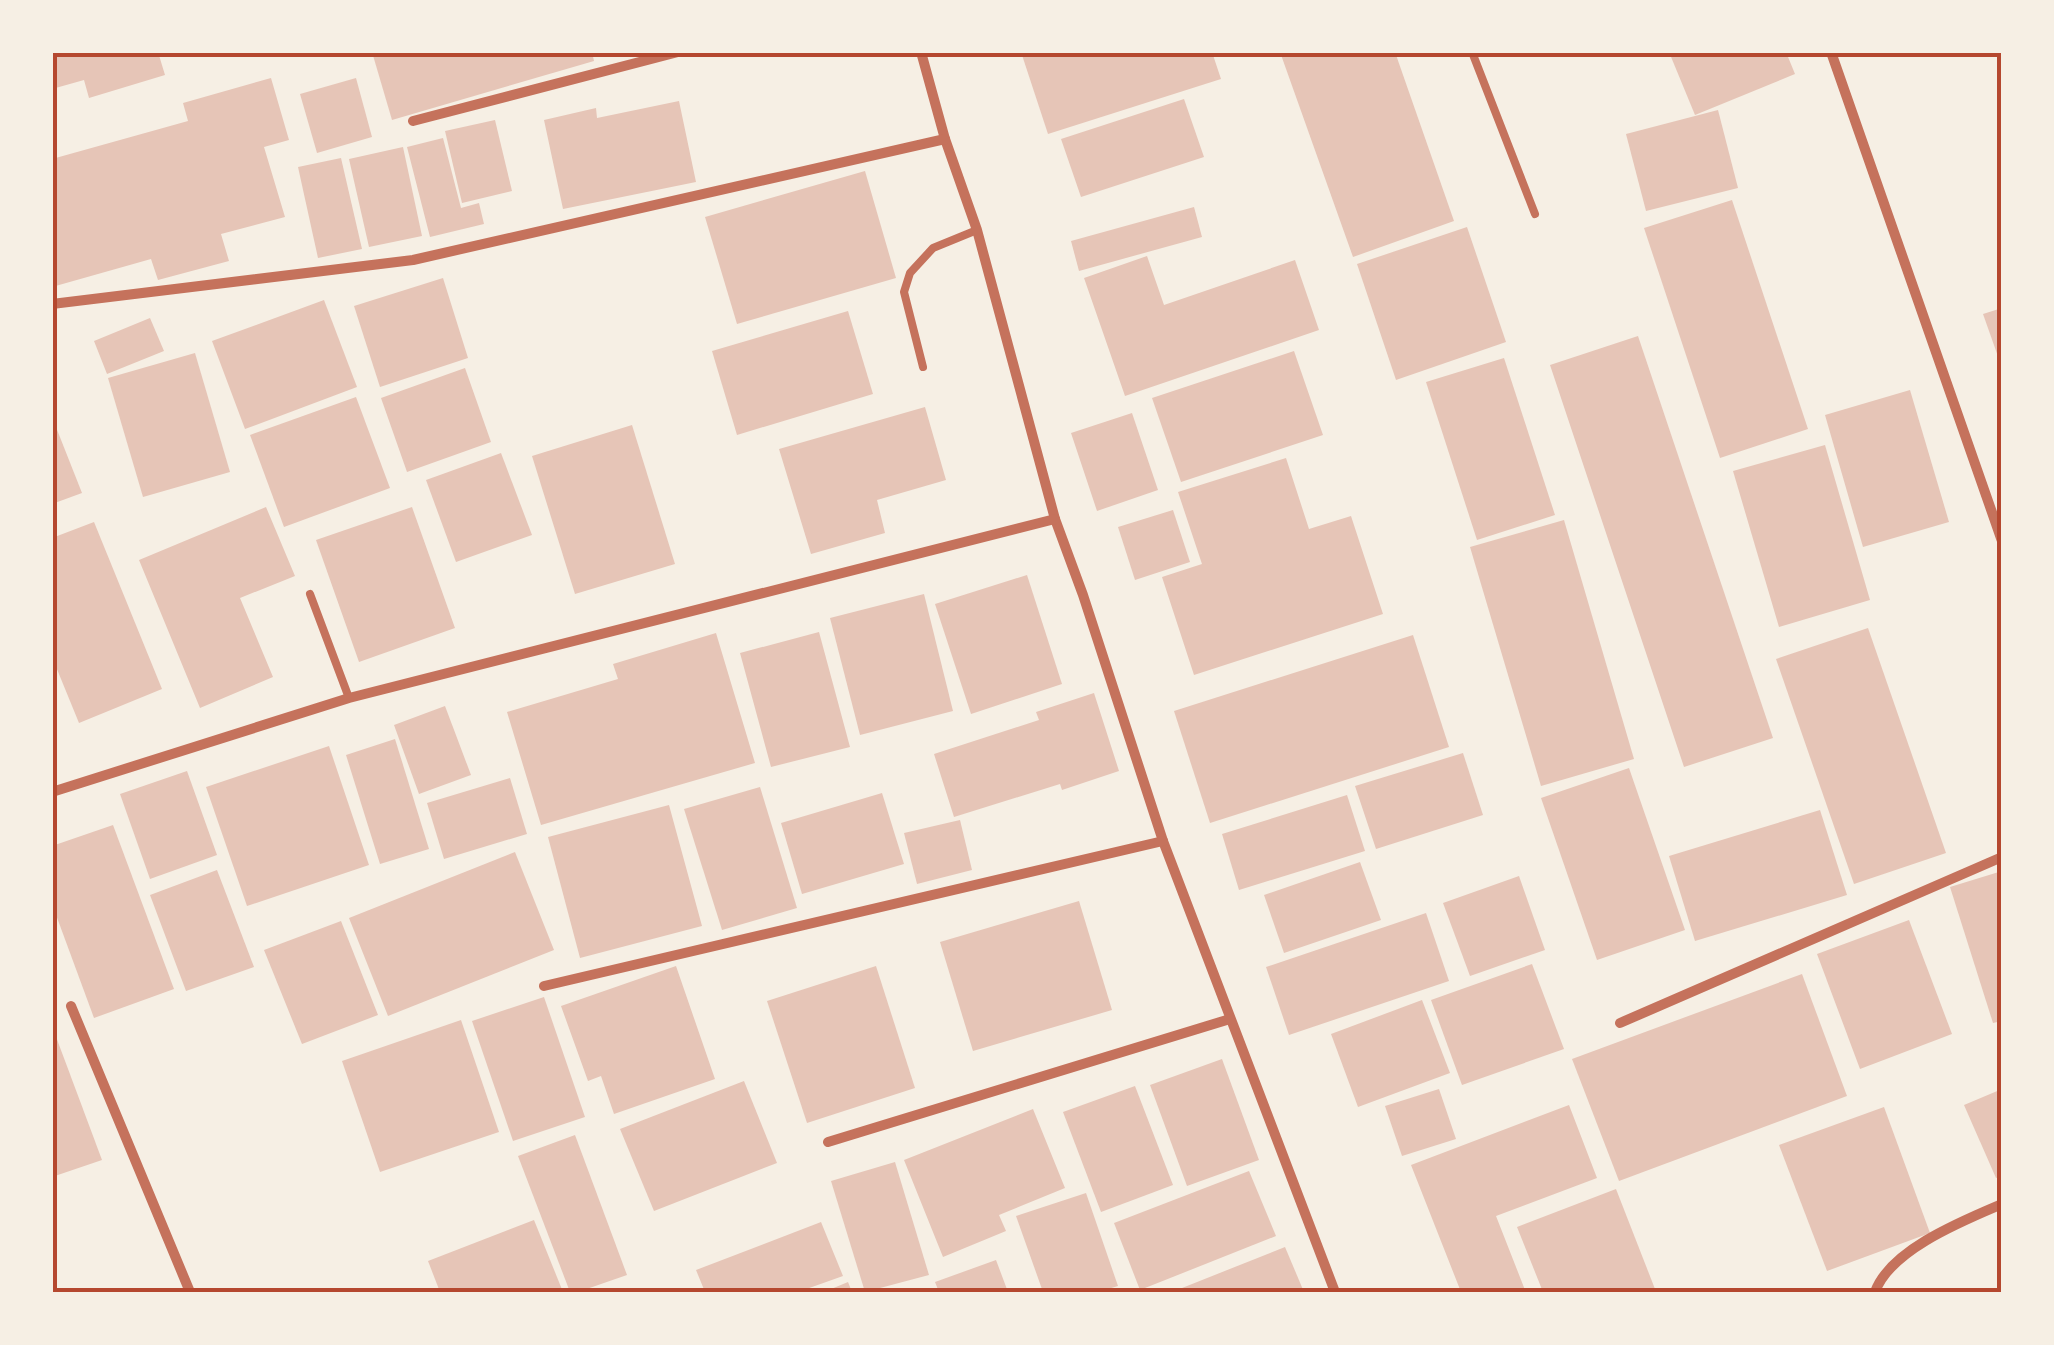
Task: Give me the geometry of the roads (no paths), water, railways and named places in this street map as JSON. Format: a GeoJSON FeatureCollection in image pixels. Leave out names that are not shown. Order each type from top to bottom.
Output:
{"type":"FeatureCollection","features":[{"type":"Feature","properties":{"kind":"street"},"geometry":{"type":"LineString","coordinates":[[413,120],[678,52]]}},
{"type":"Feature","properties":{"kind":"street"},"geometry":{"type":"LineString","coordinates":[[921,52],[977,230],[1055,519],[1162,841],[1335,1292]]}},
{"type":"Feature","properties":{"kind":"street"},"geometry":{"type":"LineString","coordinates":[[1831,52],[2001,535]]}},
{"type":"Feature","properties":{"kind":"street"},"geometry":{"type":"LineString","coordinates":[[52,304],[413,260],[946,138]]}},
{"type":"Feature","properties":{"kind":"street"},"geometry":{"type":"LineString","coordinates":[[52,792],[349,698],[1055,519]]}},
{"type":"Feature","properties":{"kind":"street"},"geometry":{"type":"LineString","coordinates":[[544,986],[1162,841]]}},
{"type":"Feature","properties":{"kind":"street"},"geometry":{"type":"LineString","coordinates":[[1620,1023],[2002,857]]}},
{"type":"Feature","properties":{"kind":"street"},"geometry":{"type":"LineString","coordinates":[[72,1006],[190,1292]]}},
{"type":"Feature","properties":{"kind":"street"},"geometry":{"type":"LineString","coordinates":[[828,1142],[1230,1019]]}},
{"type":"Feature","properties":{"kind":"street"},"geometry":{"type":"LineString","coordinates":[[1874,1292],[1901,1256],[1968,1218],[2002,1204]]}},
{"type":"Feature","properties":{"kind":"lane"},"geometry":{"type":"LineString","coordinates":[[1472,52],[1535,214]]}},
{"type":"Feature","properties":{"kind":"lane"},"geometry":{"type":"LineString","coordinates":[[923,367],[904,292],[910,272],[933,248],[977,230]]}},
{"type":"Feature","properties":{"kind":"lane"},"geometry":{"type":"LineString","coordinates":[[310,594],[349,698]]}}]}
